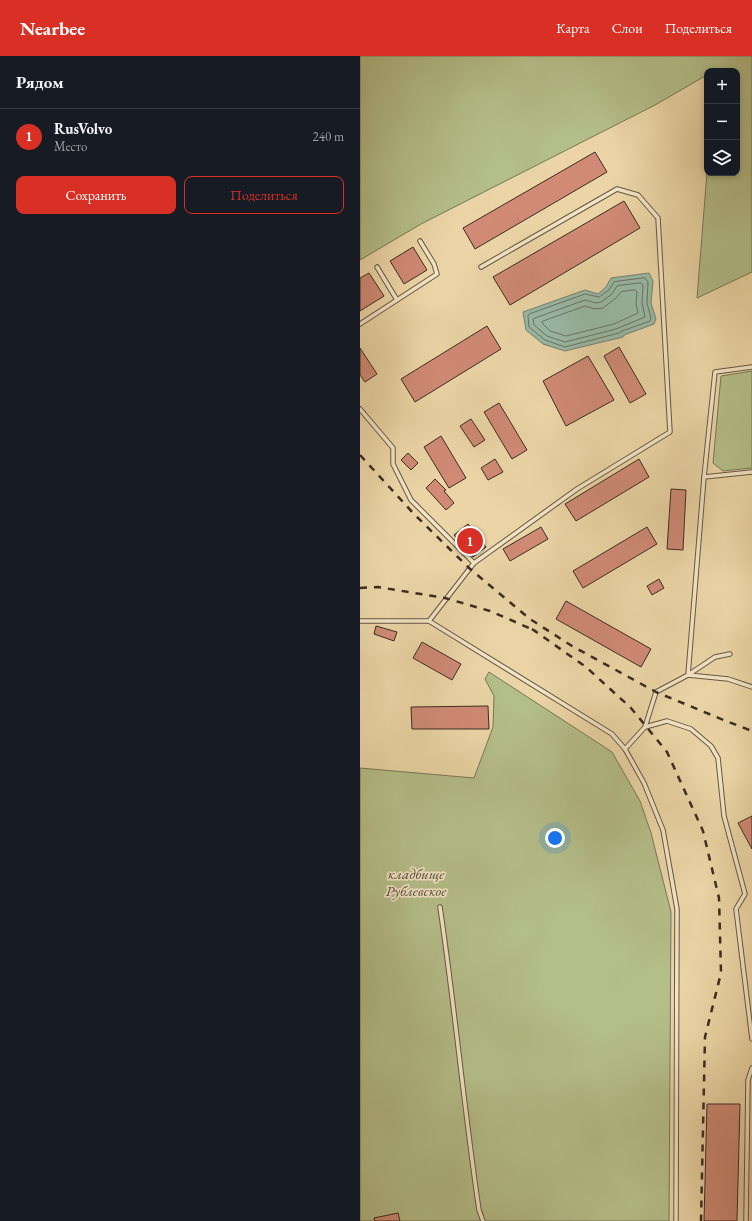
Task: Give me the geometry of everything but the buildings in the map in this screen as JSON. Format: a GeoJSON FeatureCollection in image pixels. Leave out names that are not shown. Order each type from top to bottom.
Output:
{"type":"FeatureCollection","features":[{"type":"Feature","properties":{"kind":"lane"},"geometry":{"type":"LineString","coordinates":[[429,621],[474,563],[577,489],[670,432],[658,218],[638,195],[617,189],[481,267]]}},
{"type":"Feature","properties":{"kind":"lane"},"geometry":{"type":"LineString","coordinates":[[360,324],[437,274],[434,264],[420,241]]}},
{"type":"Feature","properties":{"kind":"lane"},"geometry":{"type":"LineString","coordinates":[[377,267],[398,300]]}},
{"type":"Feature","properties":{"kind":"lane"},"geometry":{"type":"LineString","coordinates":[[688,675],[704,477],[715,372],[752,367]]}},
{"type":"Feature","properties":{"kind":"lane"},"geometry":{"type":"LineString","coordinates":[[360,409],[393,448],[393,464],[411,500],[474,563]]}},
{"type":"Feature","properties":{"kind":"lane"},"geometry":{"type":"LineString","coordinates":[[704,477],[752,472]]}},
{"type":"Feature","properties":{"kind":"lane"},"geometry":{"type":"LineString","coordinates":[[360,622],[429,621],[612,734],[625,749],[644,783],[663,830],[677,909],[676,1221]]}},
{"type":"Feature","properties":{"kind":"lane"},"geometry":{"type":"LineString","coordinates":[[625,749],[645,726],[656,692],[688,675],[715,657],[730,654]]}},
{"type":"Feature","properties":{"kind":"lane"},"geometry":{"type":"LineString","coordinates":[[688,675],[728,679],[752,687]]}},
{"type":"Feature","properties":{"kind":"lane"},"geometry":{"type":"LineString","coordinates":[[645,726],[667,721],[691,729],[711,746],[718,758],[724,816],[746,894],[736,909],[752,1039]]}},
{"type":"Feature","properties":{"kind":"lane"},"geometry":{"type":"LineString","coordinates":[[440,907],[452,993],[468,1133],[479,1210],[483,1221]]}},
{"type":"Feature","properties":{"kind":"lane"},"geometry":{"type":"LineString","coordinates":[[746,1221],[748,1080],[752,1068]]}},
{"type":"Feature","properties":{"kind":"green space"},"geometry":{"type":"Polygon","coordinates":[[[360,56],[752,56],[752,272],[697,298],[707,176],[740,176],[740,68],[704,68],[704,77],[655,105],[421,224],[360,260],[360,56]]]}},
{"type":"Feature","properties":{"kind":"green space"},"geometry":{"type":"Polygon","coordinates":[[[752,371],[752,468],[723,471],[713,463],[721,376],[752,371]]]}},
{"type":"Feature","properties":{"kind":"green space","name":"кладбище Рублевское"},"geometry":{"type":"Polygon","coordinates":[[[489,672],[612,752],[640,801],[651,833],[671,912],[669,1221],[360,1221],[360,768],[474,778],[493,727],[494,696],[485,679],[489,672]]]}},
{"type":"Feature","properties":{"kind":"water"},"geometry":{"type":"Polygon","coordinates":[[[649,273],[653,281],[651,303],[656,319],[654,324],[624,335],[623,337],[565,351],[543,344],[526,330],[523,312],[585,290],[598,294],[606,287],[611,278],[649,273]]]}},
{"type":"Feature","properties":{"kind":"railway"},"geometry":{"type":"LineString","coordinates":[[360,455],[414,514],[469,568],[530,619],[572,646],[656,692],[752,731]]}},
{"type":"Feature","properties":{"kind":"railway"},"geometry":{"type":"LineString","coordinates":[[360,588],[378,587],[445,598],[490,611],[536,631]]}},
{"type":"Feature","properties":{"kind":"railway"},"geometry":{"type":"LineString","coordinates":[[532,629],[586,667],[631,708],[667,752],[703,831],[719,898],[721,973],[705,1037],[701,1221]]}},
{"type":"Feature","properties":{"kind":"place","name":"RusVolvo"},"geometry":{"type":"Point","coordinates":[470,541]}}]}
